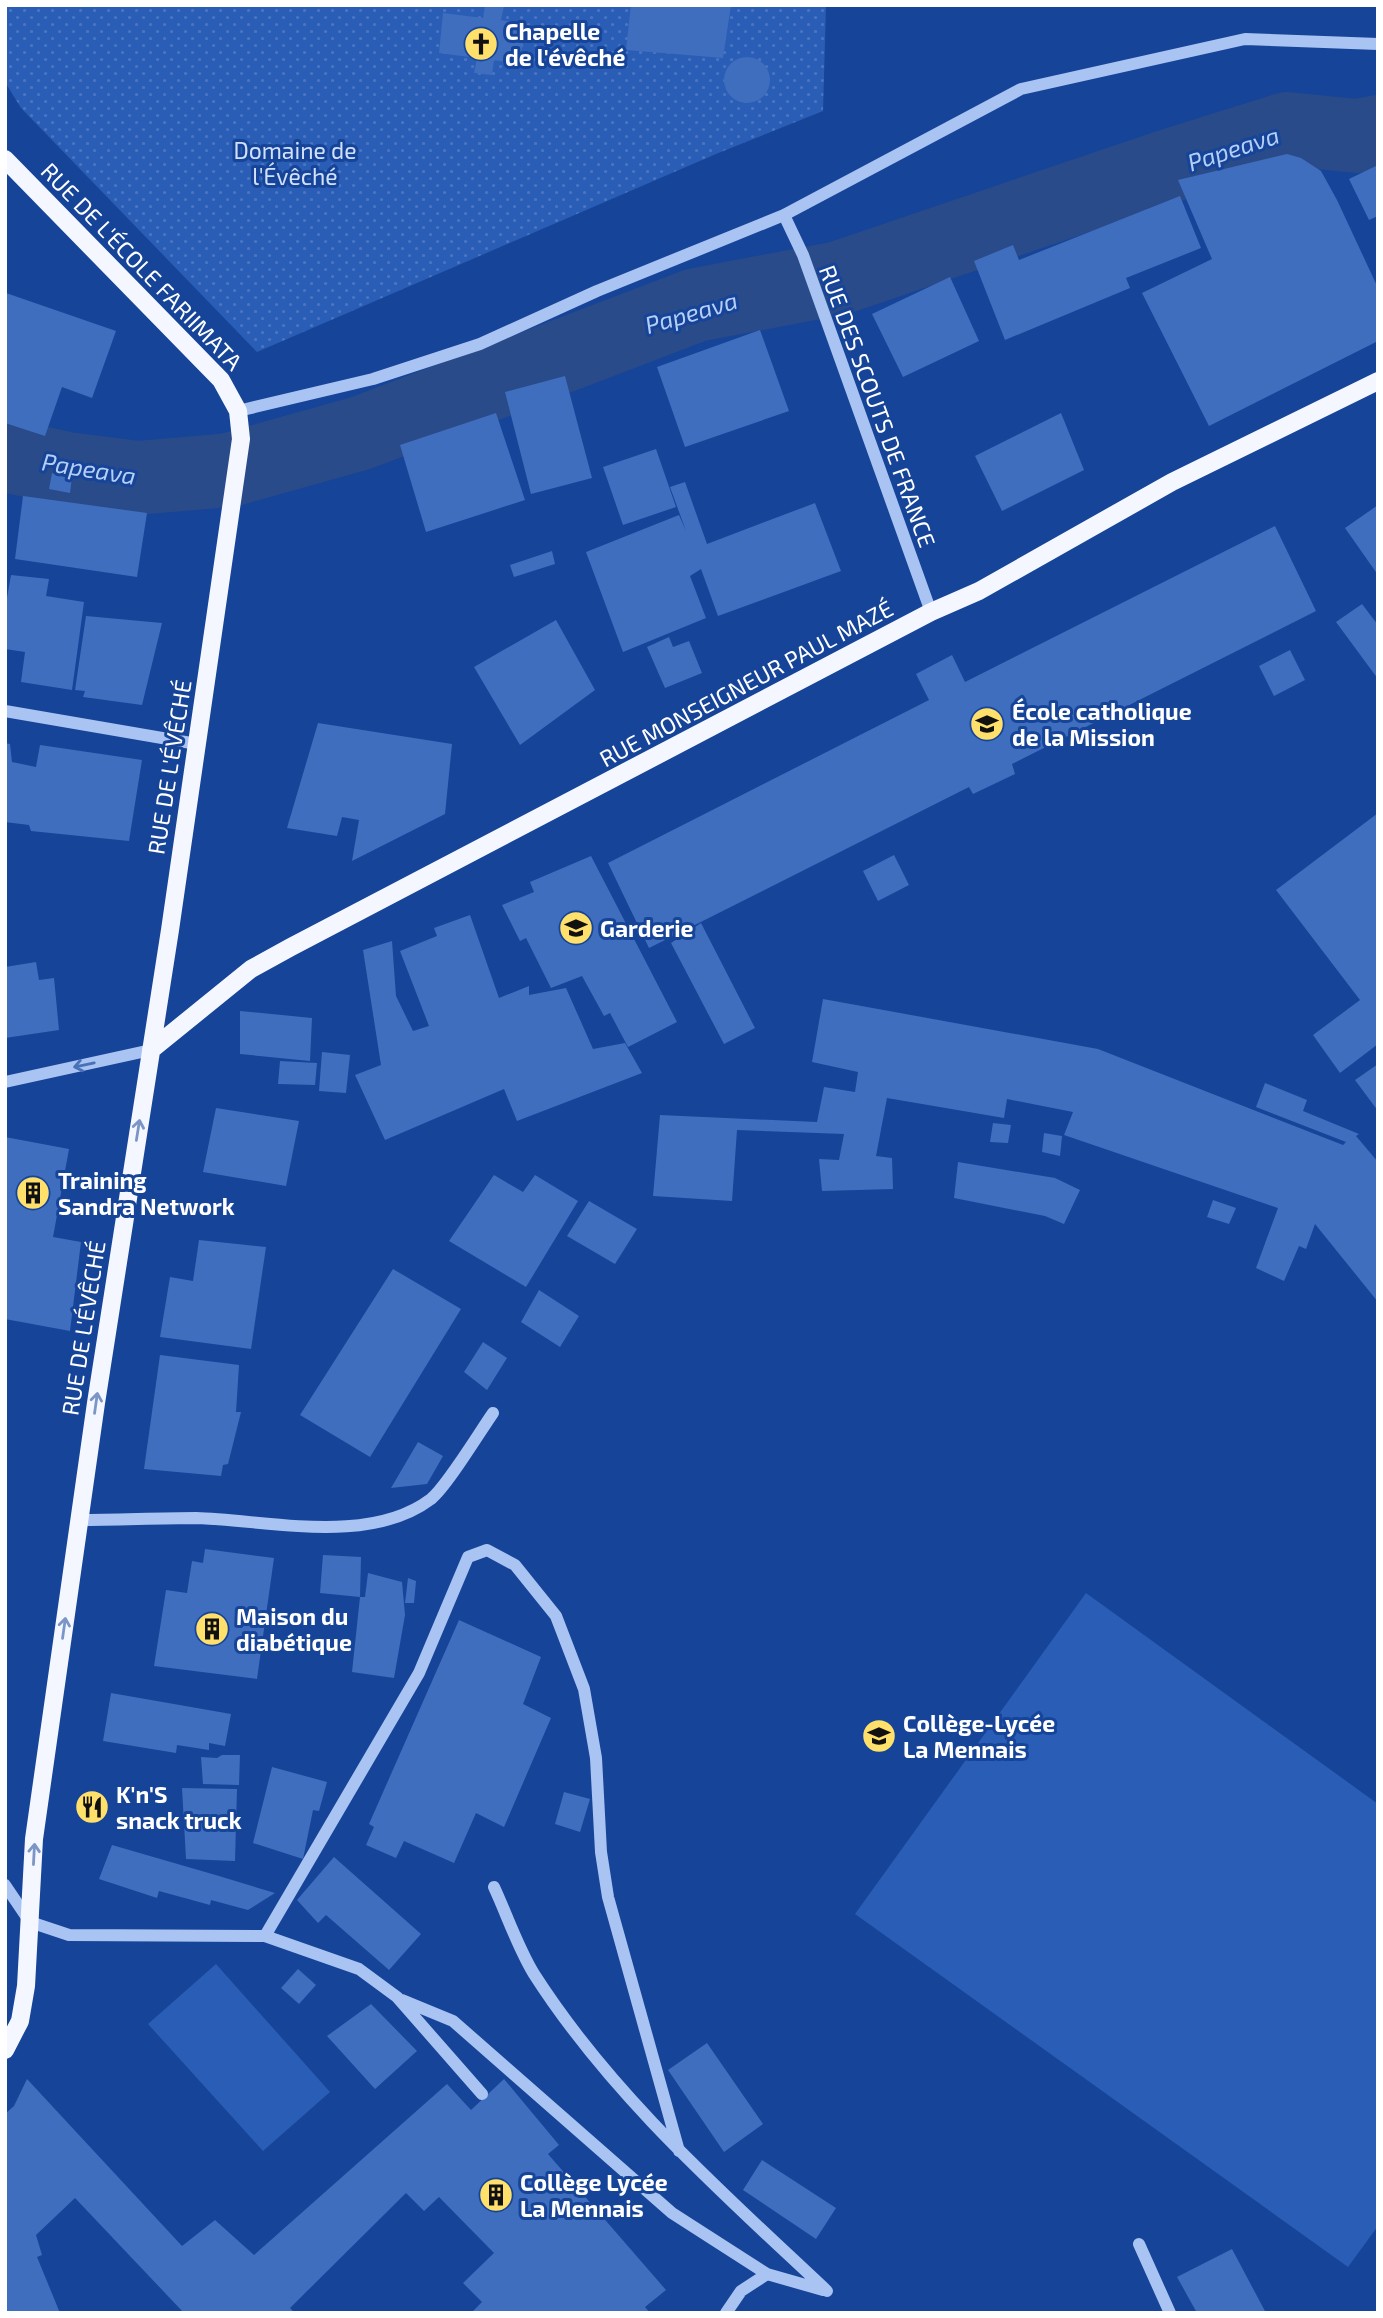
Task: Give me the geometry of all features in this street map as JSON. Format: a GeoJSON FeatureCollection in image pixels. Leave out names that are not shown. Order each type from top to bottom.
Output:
{"type":"FeatureCollection","features":[{"type":"Feature","properties":{"kind":"main road","name":"RUE DE L'ÉCOLE FARIIMATA"},"geometry":{"type":"LineString","coordinates":[[5,159],[203,360],[221,380],[238,411]]}},
{"type":"Feature","properties":{"kind":"main road","name":"RUE MONSEIGNEUR PAUL MAZÉ"},"geometry":{"type":"LineString","coordinates":[[151,1051],[251,969],[931,612],[979,592],[1172,482],[1375,387]]}},
{"type":"Feature","properties":{"kind":"main road","name":"RUE DE L'ÉVÊCHÉ"},"geometry":{"type":"LineString","coordinates":[[5,2050],[20,2021],[30,1922],[34,1839],[79,1520],[241,439],[238,411]]}},
{"type":"Feature","properties":{"kind":"street"},"geometry":{"type":"LineString","coordinates":[[238,411],[373,379],[480,344],[597,291],[784,215],[1021,89],[1245,39],[1378,44]]}},
{"type":"Feature","properties":{"kind":"street","name":"RUE DES SCOUTS DE FRANCE"},"geometry":{"type":"LineString","coordinates":[[784,215],[803,255],[931,612]]}},
{"type":"Feature","properties":{"kind":"street"},"geometry":{"type":"LineString","coordinates":[[5,711],[197,744]]}},
{"type":"Feature","properties":{"kind":"street"},"geometry":{"type":"LineString","coordinates":[[5,1082],[151,1051]]}},
{"type":"Feature","properties":{"kind":"street"},"geometry":{"type":"LineString","coordinates":[[79,1520],[198,1518],[287,1526],[362,1525],[404,1516],[433,1498],[493,1413]]}},
{"type":"Feature","properties":{"kind":"street"},"geometry":{"type":"LineString","coordinates":[[265,1936],[419,1673],[468,1557],[486,1550],[515,1565],[556,1616],[583,1689],[596,1758],[601,1852],[608,1897],[679,2151]]}},
{"type":"Feature","properties":{"kind":"street"},"geometry":{"type":"LineString","coordinates":[[5,1885],[30,1922],[69,1935],[265,1936],[359,1969],[397,1997],[482,2094]]}},
{"type":"Feature","properties":{"kind":"street"},"geometry":{"type":"LineString","coordinates":[[397,1997],[453,2021],[672,2213],[767,2274],[827,2291],[679,2151],[597,2064],[533,1972],[494,1887]]}},
{"type":"Feature","properties":{"kind":"street"},"geometry":{"type":"LineString","coordinates":[[1139,2244],[1170,2313]]}},
{"type":"Feature","properties":{"kind":"street"},"geometry":{"type":"LineString","coordinates":[[726,2313],[741,2291],[767,2274]]}},
{"type":"Feature","properties":{"kind":"green space","name":"Domaine de l'Évêché"},"geometry":{"type":"Polygon","coordinates":[[[5,5],[826,5],[823,111],[716,154],[257,352],[21,108],[5,82],[5,5]]]}},
{"type":"Feature","properties":{"kind":"green space"},"geometry":{"type":"Polygon","coordinates":[[[1086,1593],[1378,1804],[1378,2226],[1348,2267],[855,1914],[1086,1593]]]}},
{"type":"Feature","properties":{"kind":"green space"},"geometry":{"type":"Polygon","coordinates":[[[216,1964],[330,2092],[263,2151],[148,2024],[216,1964]]]}},
{"type":"Feature","properties":{"kind":"building","name":"Chapelle de l'évêché"},"geometry":{"type":"Polygon","coordinates":[[[485,5],[504,6],[501,20],[514,22],[524,36],[521,53],[505,62],[494,60],[492,75],[474,73],[477,58],[439,53],[443,13],[483,18],[485,5]]]}},
{"type":"Feature","properties":{"kind":"building"},"geometry":{"type":"Polygon","coordinates":[[[631,5],[731,5],[723,58],[626,50],[631,5]]]}},
{"type":"Feature","properties":{"kind":"building"},"geometry":{"type":"Polygon","coordinates":[[[747,57],[763,64],[770,80],[763,96],[747,103],[731,96],[724,80],[731,64],[747,57]]]}},
{"type":"Feature","properties":{"kind":"building"},"geometry":{"type":"Polygon","coordinates":[[[1287,154],[1301,158],[1321,171],[1337,200],[1378,288],[1378,341],[1209,426],[1142,293],[1212,259],[1178,180],[1287,154]]]}},
{"type":"Feature","properties":{"kind":"building"},"geometry":{"type":"Polygon","coordinates":[[[1378,165],[1378,216],[1369,220],[1349,179],[1378,165]]]}},
{"type":"Feature","properties":{"kind":"building"},"geometry":{"type":"Polygon","coordinates":[[[1180,196],[1201,248],[1126,278],[1130,288],[1005,340],[974,261],[1013,245],[1019,260],[1180,196]]]}},
{"type":"Feature","properties":{"kind":"building"},"geometry":{"type":"Polygon","coordinates":[[[950,277],[979,341],[903,377],[872,314],[950,277]]]}},
{"type":"Feature","properties":{"kind":"building"},"geometry":{"type":"Polygon","coordinates":[[[6,293],[116,331],[92,398],[62,387],[45,436],[5,423],[6,293]]]}},
{"type":"Feature","properties":{"kind":"building"},"geometry":{"type":"Polygon","coordinates":[[[760,330],[789,411],[685,447],[657,367],[760,330]]]}},
{"type":"Feature","properties":{"kind":"building"},"geometry":{"type":"Polygon","coordinates":[[[565,376],[592,478],[531,494],[505,392],[565,376]]]}},
{"type":"Feature","properties":{"kind":"building"},"geometry":{"type":"Polygon","coordinates":[[[496,413],[525,500],[426,532],[400,445],[496,413]]]}},
{"type":"Feature","properties":{"kind":"building"},"geometry":{"type":"Polygon","coordinates":[[[1061,413],[1084,470],[1002,511],[975,456],[1061,413]]]}},
{"type":"Feature","properties":{"kind":"building"},"geometry":{"type":"Polygon","coordinates":[[[656,449],[676,507],[623,525],[603,467],[656,449]]]}},
{"type":"Feature","properties":{"kind":"building"},"geometry":{"type":"Polygon","coordinates":[[[52,473],[72,477],[70,493],[49,489],[52,473]]]}},
{"type":"Feature","properties":{"kind":"building"},"geometry":{"type":"Polygon","coordinates":[[[685,482],[707,544],[815,503],[841,571],[718,616],[701,569],[690,576],[706,618],[623,652],[586,552],[679,515],[686,531],[670,487],[685,482]]]}},
{"type":"Feature","properties":{"kind":"building"},"geometry":{"type":"Polygon","coordinates":[[[23,496],[147,513],[137,577],[15,559],[23,496]]]}},
{"type":"Feature","properties":{"kind":"building"},"geometry":{"type":"Polygon","coordinates":[[[1378,505],[1378,575],[1345,528],[1378,505]]]}},
{"type":"Feature","properties":{"kind":"building","name":"École catholique de la Mission"},"geometry":{"type":"Polygon","coordinates":[[[1275,526],[1316,611],[1012,764],[1015,774],[973,794],[969,787],[649,948],[608,863],[929,700],[916,674],[952,655],[965,682],[1275,526]]]}},
{"type":"Feature","properties":{"kind":"building"},"geometry":{"type":"Polygon","coordinates":[[[552,551],[555,564],[514,577],[510,565],[552,551]]]}},
{"type":"Feature","properties":{"kind":"building"},"geometry":{"type":"Polygon","coordinates":[[[11,575],[49,579],[46,596],[84,602],[72,690],[21,682],[25,652],[5,649],[5,609],[11,575]]]}},
{"type":"Feature","properties":{"kind":"building"},"geometry":{"type":"Polygon","coordinates":[[[1362,604],[1378,625],[1378,679],[1336,622],[1362,604]]]}},
{"type":"Feature","properties":{"kind":"building"},"geometry":{"type":"Polygon","coordinates":[[[86,616],[162,623],[142,705],[83,697],[85,691],[75,690],[86,616]]]}},
{"type":"Feature","properties":{"kind":"building"},"geometry":{"type":"Polygon","coordinates":[[[556,620],[595,690],[520,745],[474,667],[556,620]]]}},
{"type":"Feature","properties":{"kind":"building"},"geometry":{"type":"Polygon","coordinates":[[[669,637],[673,647],[689,641],[702,673],[665,688],[647,647],[669,637]]]}},
{"type":"Feature","properties":{"kind":"building"},"geometry":{"type":"Polygon","coordinates":[[[1290,650],[1305,680],[1274,696],[1259,666],[1290,650]]]}},
{"type":"Feature","properties":{"kind":"building"},"geometry":{"type":"Polygon","coordinates":[[[318,723],[452,744],[445,814],[352,861],[359,820],[342,817],[337,836],[287,828],[318,723]]]}},
{"type":"Feature","properties":{"kind":"building"},"geometry":{"type":"Polygon","coordinates":[[[5,743],[10,744],[12,762],[36,767],[40,745],[142,760],[129,841],[31,831],[29,825],[5,822],[5,743]]]}},
{"type":"Feature","properties":{"kind":"building"},"geometry":{"type":"Polygon","coordinates":[[[1378,813],[1378,1044],[1340,1073],[1313,1035],[1360,1000],[1276,890],[1378,813]]]}},
{"type":"Feature","properties":{"kind":"building"},"geometry":{"type":"Polygon","coordinates":[[[894,855],[909,885],[878,901],[863,871],[894,855]]]}},
{"type":"Feature","properties":{"kind":"building"},"geometry":{"type":"Polygon","coordinates":[[[591,856],[677,1022],[628,1047],[610,1013],[604,1016],[582,976],[551,988],[526,938],[520,941],[502,905],[534,892],[530,882],[591,856]]]}},
{"type":"Feature","properties":{"kind":"building"},"geometry":{"type":"Polygon","coordinates":[[[470,915],[499,998],[529,986],[529,995],[566,988],[593,1049],[625,1043],[642,1073],[517,1121],[504,1089],[385,1140],[355,1075],[381,1065],[363,950],[392,941],[396,996],[413,1031],[429,1026],[400,951],[437,936],[434,928],[470,915]]]}},
{"type":"Feature","properties":{"kind":"building"},"geometry":{"type":"Polygon","coordinates":[[[701,923],[755,1028],[724,1044],[671,943],[701,923]]]}},
{"type":"Feature","properties":{"kind":"building"},"geometry":{"type":"Polygon","coordinates":[[[36,962],[39,980],[54,978],[59,1030],[5,1038],[5,967],[36,962]]]}},
{"type":"Feature","properties":{"kind":"building"},"geometry":{"type":"Polygon","coordinates":[[[823,999],[1098,1049],[1343,1145],[1346,1142],[1256,1107],[1265,1083],[1307,1100],[1303,1111],[1359,1134],[1356,1136],[1378,1162],[1378,1302],[1315,1224],[1306,1249],[1299,1246],[1284,1281],[1256,1268],[1278,1208],[1064,1135],[1073,1112],[1007,1099],[1004,1118],[887,1098],[876,1156],[892,1158],[893,1189],[822,1191],[819,1159],[839,1160],[844,1134],[737,1130],[732,1201],[653,1196],[660,1115],[817,1122],[824,1087],[855,1092],[858,1072],[812,1062],[823,999]]]}},
{"type":"Feature","properties":{"kind":"building"},"geometry":{"type":"Polygon","coordinates":[[[240,1011],[312,1018],[310,1061],[240,1054],[240,1011]]]}},
{"type":"Feature","properties":{"kind":"building"},"geometry":{"type":"Polygon","coordinates":[[[322,1052],[350,1055],[346,1093],[319,1091],[322,1052]]]}},
{"type":"Feature","properties":{"kind":"building"},"geometry":{"type":"Polygon","coordinates":[[[280,1061],[317,1063],[315,1085],[278,1084],[280,1061]]]}},
{"type":"Feature","properties":{"kind":"building"},"geometry":{"type":"Polygon","coordinates":[[[1378,1064],[1378,1111],[1355,1080],[1378,1064]]]}},
{"type":"Feature","properties":{"kind":"building"},"geometry":{"type":"Polygon","coordinates":[[[216,1108],[299,1121],[286,1186],[203,1172],[216,1108]]]}},
{"type":"Feature","properties":{"kind":"building"},"geometry":{"type":"Polygon","coordinates":[[[993,1123],[1011,1125],[1008,1143],[990,1142],[993,1123]]]}},
{"type":"Feature","properties":{"kind":"building"},"geometry":{"type":"Polygon","coordinates":[[[1044,1133],[1062,1136],[1060,1156],[1042,1152],[1044,1133]]]}},
{"type":"Feature","properties":{"kind":"building","name":"Training Sandra Network"},"geometry":{"type":"Polygon","coordinates":[[[5,1137],[69,1149],[53,1237],[81,1242],[70,1331],[5,1319],[5,1137]]]}},
{"type":"Feature","properties":{"kind":"building"},"geometry":{"type":"Polygon","coordinates":[[[958,1162],[1055,1178],[1080,1190],[1064,1224],[1045,1216],[954,1198],[958,1162]]]}},
{"type":"Feature","properties":{"kind":"building"},"geometry":{"type":"Polygon","coordinates":[[[494,1175],[523,1192],[535,1175],[578,1201],[526,1287],[449,1241],[494,1175]]]}},
{"type":"Feature","properties":{"kind":"building"},"geometry":{"type":"Polygon","coordinates":[[[1213,1200],[1236,1208],[1229,1224],[1207,1217],[1213,1200]]]}},
{"type":"Feature","properties":{"kind":"building"},"geometry":{"type":"Polygon","coordinates":[[[589,1201],[637,1229],[615,1264],[567,1236],[589,1201]]]}},
{"type":"Feature","properties":{"kind":"building"},"geometry":{"type":"Polygon","coordinates":[[[199,1240],[266,1247],[251,1349],[160,1337],[170,1277],[193,1281],[199,1240]]]}},
{"type":"Feature","properties":{"kind":"building"},"geometry":{"type":"Polygon","coordinates":[[[393,1269],[461,1309],[370,1457],[300,1415],[393,1269]]]}},
{"type":"Feature","properties":{"kind":"building"},"geometry":{"type":"Polygon","coordinates":[[[539,1290],[579,1316],[560,1347],[521,1322],[539,1290]]]}},
{"type":"Feature","properties":{"kind":"building"},"geometry":{"type":"Polygon","coordinates":[[[483,1342],[507,1358],[487,1390],[464,1372],[483,1342]]]}},
{"type":"Feature","properties":{"kind":"building"},"geometry":{"type":"Polygon","coordinates":[[[160,1355],[239,1365],[236,1412],[241,1412],[228,1464],[223,1465],[221,1476],[144,1469],[160,1355]]]}},
{"type":"Feature","properties":{"kind":"building"},"geometry":{"type":"Polygon","coordinates":[[[418,1442],[443,1456],[427,1484],[391,1488],[418,1442]]]}},
{"type":"Feature","properties":{"kind":"building","name":"Maison du diabétique"},"geometry":{"type":"Polygon","coordinates":[[[205,1549],[274,1558],[257,1679],[154,1666],[166,1590],[187,1593],[192,1561],[203,1563],[205,1549]]]}},
{"type":"Feature","properties":{"kind":"building"},"geometry":{"type":"Polygon","coordinates":[[[323,1555],[361,1557],[360,1597],[320,1593],[323,1555]]]}},
{"type":"Feature","properties":{"kind":"building"},"geometry":{"type":"Polygon","coordinates":[[[368,1573],[402,1582],[405,1615],[394,1678],[352,1672],[360,1597],[365,1597],[368,1573]]]}},
{"type":"Feature","properties":{"kind":"building"},"geometry":{"type":"Polygon","coordinates":[[[408,1578],[416,1581],[414,1603],[405,1603],[408,1578]]]}},
{"type":"Feature","properties":{"kind":"building"},"geometry":{"type":"Polygon","coordinates":[[[459,1620],[541,1657],[523,1704],[551,1718],[504,1827],[476,1813],[454,1863],[404,1841],[396,1858],[366,1845],[374,1827],[369,1824],[459,1620]]]}},
{"type":"Feature","properties":{"kind":"building"},"geometry":{"type":"Polygon","coordinates":[[[111,1693],[231,1714],[225,1746],[209,1743],[209,1750],[177,1745],[176,1753],[103,1741],[111,1693]]]}},
{"type":"Feature","properties":{"kind":"building"},"geometry":{"type":"Polygon","coordinates":[[[222,1755],[240,1755],[239,1785],[203,1784],[201,1757],[217,1758],[222,1755]]]}},
{"type":"Feature","properties":{"kind":"building"},"geometry":{"type":"Polygon","coordinates":[[[272,1767],[327,1782],[319,1811],[313,1810],[303,1859],[253,1843],[272,1767]]]}},
{"type":"Feature","properties":{"kind":"building"},"geometry":{"type":"Polygon","coordinates":[[[182,1788],[237,1789],[235,1861],[186,1859],[182,1788]]]}},
{"type":"Feature","properties":{"kind":"building"},"geometry":{"type":"Polygon","coordinates":[[[564,1792],[590,1799],[580,1832],[555,1824],[564,1792]]]}},
{"type":"Feature","properties":{"kind":"building"},"geometry":{"type":"Polygon","coordinates":[[[112,1845],[275,1893],[248,1910],[211,1900],[210,1905],[159,1891],[157,1898],[99,1879],[112,1845]]]}},
{"type":"Feature","properties":{"kind":"building"},"geometry":{"type":"Polygon","coordinates":[[[334,1857],[421,1934],[389,1970],[326,1915],[318,1923],[297,1900],[334,1857]]]}},
{"type":"Feature","properties":{"kind":"building"},"geometry":{"type":"Polygon","coordinates":[[[298,1969],[316,1985],[299,2004],[281,1988],[298,1969]]]}},
{"type":"Feature","properties":{"kind":"building"},"geometry":{"type":"Polygon","coordinates":[[[371,2004],[417,2051],[375,2089],[327,2036],[371,2004]]]}},
{"type":"Feature","properties":{"kind":"building","name":"Collège Lycée La Mennais"},"geometry":{"type":"Polygon","coordinates":[[[707,2043],[763,2124],[724,2152],[668,2070],[707,2043]]]}},
{"type":"Feature","properties":{"kind":"building","name":"Collège Lycée La Mennais"},"geometry":{"type":"Polygon","coordinates":[[[27,2079],[182,2246],[215,2220],[254,2255],[447,2084],[471,2110],[504,2079],[559,2145],[548,2154],[666,2290],[645,2307],[650,2313],[471,2313],[482,2302],[463,2283],[494,2253],[439,2197],[424,2211],[406,2193],[290,2308],[295,2313],[184,2313],[75,2198],[36,2235],[42,2255],[37,2257],[60,2313],[5,2313],[5,2114],[14,2106],[27,2079]]]}},
{"type":"Feature","properties":{"kind":"building"},"geometry":{"type":"Polygon","coordinates":[[[762,2160],[836,2208],[816,2239],[743,2190],[762,2160]]]}},
{"type":"Feature","properties":{"kind":"building"},"geometry":{"type":"Polygon","coordinates":[[[1232,2249],[1266,2313],[1197,2313],[1177,2277],[1232,2249]]]}},
{"type":"Feature","properties":{"kind":"waterway","name":"Papeava"},"geometry":{"type":"LineString","coordinates":[[5,455],[67,469],[137,478],[229,470],[361,433],[696,305],[839,278],[1169,166],[1287,129],[1357,136],[1378,132]]}},
{"type":"Feature","properties":{"kind":"place","name":"Chapelle de l'évêché"},"geometry":{"type":"Point","coordinates":[481,44]}},
{"type":"Feature","properties":{"kind":"place","name":"École catholique de la Mission"},"geometry":{"type":"Point","coordinates":[987,724]}},
{"type":"Feature","properties":{"kind":"place","name":"Garderie"},"geometry":{"type":"Point","coordinates":[576,928]}},
{"type":"Feature","properties":{"kind":"place","name":"Training Sandra Network"},"geometry":{"type":"Point","coordinates":[33,1193]}},
{"type":"Feature","properties":{"kind":"place","name":"Maison du diabétique"},"geometry":{"type":"Point","coordinates":[212,1629]}},
{"type":"Feature","properties":{"kind":"place","name":"Collège-Lycée La Mennais"},"geometry":{"type":"Point","coordinates":[879,1736]}},
{"type":"Feature","properties":{"kind":"place","name":"K'n'S snack truck"},"geometry":{"type":"Point","coordinates":[92,1807]}},
{"type":"Feature","properties":{"kind":"place","name":"Collège Lycée La Mennais"},"geometry":{"type":"Point","coordinates":[496,2195]}}]}
